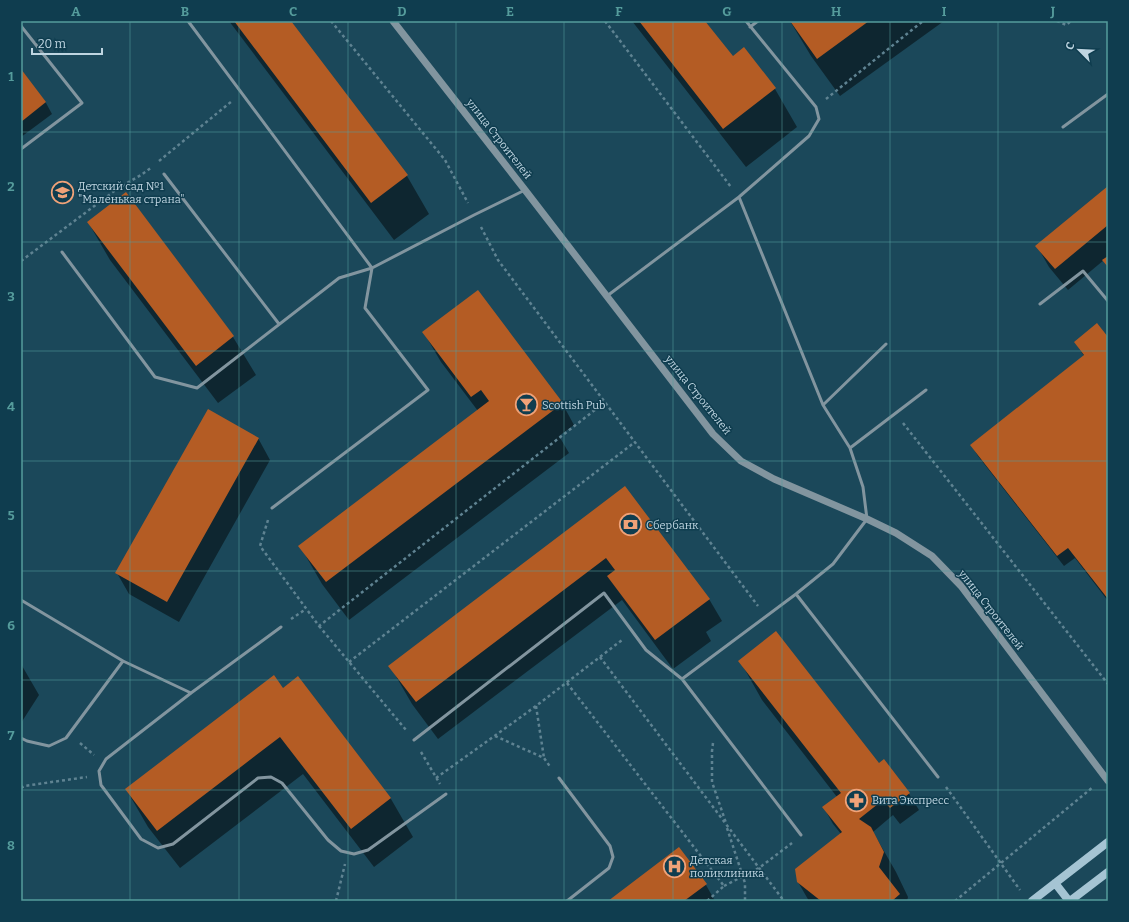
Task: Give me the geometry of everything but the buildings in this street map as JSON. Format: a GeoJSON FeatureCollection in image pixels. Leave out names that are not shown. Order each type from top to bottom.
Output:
{"type":"FeatureCollection","features":[{"type":"Feature","properties":{"kind":"main road"},"geometry":{"type":"LineString","coordinates":[[1032,901],[1108,842]]}},
{"type":"Feature","properties":{"kind":"main road"},"geometry":{"type":"LineString","coordinates":[[1055,883],[1070,901],[1108,872]]}},
{"type":"Feature","properties":{"kind":"street","name":"улица Строителей"},"geometry":{"type":"LineString","coordinates":[[393,21],[713,434],[741,461],[774,479],[896,533],[932,556],[961,586],[1106,779]]}},
{"type":"Feature","properties":{"kind":"lane"},"geometry":{"type":"LineString","coordinates":[[188,21],[372,268],[365,308],[428,390],[272,508]]}},
{"type":"Feature","properties":{"kind":"lane"},"geometry":{"type":"LineString","coordinates":[[607,296],[739,197],[809,136],[819,119],[816,107],[746,21]]}},
{"type":"Feature","properties":{"kind":"lane"},"geometry":{"type":"LineString","coordinates":[[750,27],[758,21]]}},
{"type":"Feature","properties":{"kind":"lane"},"geometry":{"type":"LineString","coordinates":[[21,26],[82,103],[21,149]]}},
{"type":"Feature","properties":{"kind":"lane"},"geometry":{"type":"LineString","coordinates":[[1063,127],[1108,94]]}},
{"type":"Feature","properties":{"kind":"lane"},"geometry":{"type":"LineString","coordinates":[[164,174],[279,324]]}},
{"type":"Feature","properties":{"kind":"lane"},"geometry":{"type":"LineString","coordinates":[[62,252],[155,377],[197,388],[340,278],[372,268],[525,190]]}},
{"type":"Feature","properties":{"kind":"lane"},"geometry":{"type":"LineString","coordinates":[[682,679],[796,594],[833,564],[867,519],[863,487],[850,448],[823,405],[739,197]]}},
{"type":"Feature","properties":{"kind":"lane"},"geometry":{"type":"LineString","coordinates":[[1040,304],[1083,271],[1108,301]]}},
{"type":"Feature","properties":{"kind":"lane"},"geometry":{"type":"LineString","coordinates":[[823,405],[886,344]]}},
{"type":"Feature","properties":{"kind":"lane"},"geometry":{"type":"LineString","coordinates":[[850,448],[926,390]]}},
{"type":"Feature","properties":{"kind":"lane"},"geometry":{"type":"LineString","coordinates":[[414,740],[604,593],[646,650],[682,679],[802,835]]}},
{"type":"Feature","properties":{"kind":"lane"},"geometry":{"type":"LineString","coordinates":[[796,594],[938,777]]}},
{"type":"Feature","properties":{"kind":"lane"},"geometry":{"type":"LineString","coordinates":[[21,600],[123,661],[191,693]]}},
{"type":"Feature","properties":{"kind":"lane"},"geometry":{"type":"LineString","coordinates":[[281,627],[191,693],[106,759],[99,771],[101,785],[141,839],[158,848],[172,844],[258,778],[272,777],[282,783],[328,840],[341,851],[354,854],[368,850],[446,794]]}},
{"type":"Feature","properties":{"kind":"lane"},"geometry":{"type":"LineString","coordinates":[[21,738],[27,741],[49,746],[66,738],[123,661]]}},
{"type":"Feature","properties":{"kind":"lane"},"geometry":{"type":"LineString","coordinates":[[559,778],[610,846],[613,857],[609,868],[567,901]]}},
{"type":"Feature","properties":{"kind":"path"},"geometry":{"type":"LineString","coordinates":[[331,21],[445,160],[498,260],[766,616]]}},
{"type":"Feature","properties":{"kind":"path"},"geometry":{"type":"LineString","coordinates":[[605,21],[739,197]]}},
{"type":"Feature","properties":{"kind":"path"},"geometry":{"type":"LineString","coordinates":[[816,107],[923,21]]}},
{"type":"Feature","properties":{"kind":"path"},"geometry":{"type":"LineString","coordinates":[[1057,21],[1066,25],[1071,21]]}},
{"type":"Feature","properties":{"kind":"path"},"geometry":{"type":"LineString","coordinates":[[21,262],[117,189],[141,175],[242,93]]}},
{"type":"Feature","properties":{"kind":"path"},"geometry":{"type":"LineString","coordinates":[[319,626],[605,402]]}},
{"type":"Feature","properties":{"kind":"path"},"geometry":{"type":"LineString","coordinates":[[896,413],[1108,684]]}},
{"type":"Feature","properties":{"kind":"path"},"geometry":{"type":"LineString","coordinates":[[349,662],[635,442]]}},
{"type":"Feature","properties":{"kind":"path"},"geometry":{"type":"LineString","coordinates":[[272,508],[260,546],[319,626],[414,740],[446,794]]}},
{"type":"Feature","properties":{"kind":"path"},"geometry":{"type":"LineString","coordinates":[[281,627],[306,609]]}},
{"type":"Feature","properties":{"kind":"path"},"geometry":{"type":"LineString","coordinates":[[436,778],[536,706],[633,632]]}},
{"type":"Feature","properties":{"kind":"path"},"geometry":{"type":"LineString","coordinates":[[600,657],[784,901]]}},
{"type":"Feature","properties":{"kind":"path"},"geometry":{"type":"LineString","coordinates":[[566,683],[724,886]]}},
{"type":"Feature","properties":{"kind":"path"},"geometry":{"type":"LineString","coordinates":[[536,706],[544,758],[559,778]]}},
{"type":"Feature","properties":{"kind":"path"},"geometry":{"type":"LineString","coordinates":[[717,724],[712,751],[712,782],[745,883],[745,901]]}},
{"type":"Feature","properties":{"kind":"path"},"geometry":{"type":"LineString","coordinates":[[69,733],[103,764]]}},
{"type":"Feature","properties":{"kind":"path"},"geometry":{"type":"LineString","coordinates":[[495,736],[544,758]]}},
{"type":"Feature","properties":{"kind":"path"},"geometry":{"type":"LineString","coordinates":[[21,788],[24,786],[100,776]]}},
{"type":"Feature","properties":{"kind":"path"},"geometry":{"type":"LineString","coordinates":[[938,777],[1024,895]]}},
{"type":"Feature","properties":{"kind":"path"},"geometry":{"type":"LineString","coordinates":[[954,901],[1000,862],[1106,779]]}},
{"type":"Feature","properties":{"kind":"path"},"geometry":{"type":"LineString","coordinates":[[707,901],[724,886],[760,868],[802,835]]}},
{"type":"Feature","properties":{"kind":"path"},"geometry":{"type":"LineString","coordinates":[[336,901],[348,852]]}},
{"type":"Feature","properties":{"kind":"place","name":"Детский сад №1 \"Маленькая страна\""},"geometry":{"type":"Point","coordinates":[62,192]}},
{"type":"Feature","properties":{"kind":"place","name":"Scottish Pub"},"geometry":{"type":"Point","coordinates":[526,405]}},
{"type":"Feature","properties":{"kind":"place","name":"Сбербанк"},"geometry":{"type":"Point","coordinates":[631,525]}},
{"type":"Feature","properties":{"kind":"place","name":"Вита Экспресс"},"geometry":{"type":"Point","coordinates":[857,800]}},
{"type":"Feature","properties":{"kind":"place","name":"Детская поликлиника"},"geometry":{"type":"Point","coordinates":[674,866]}}]}
